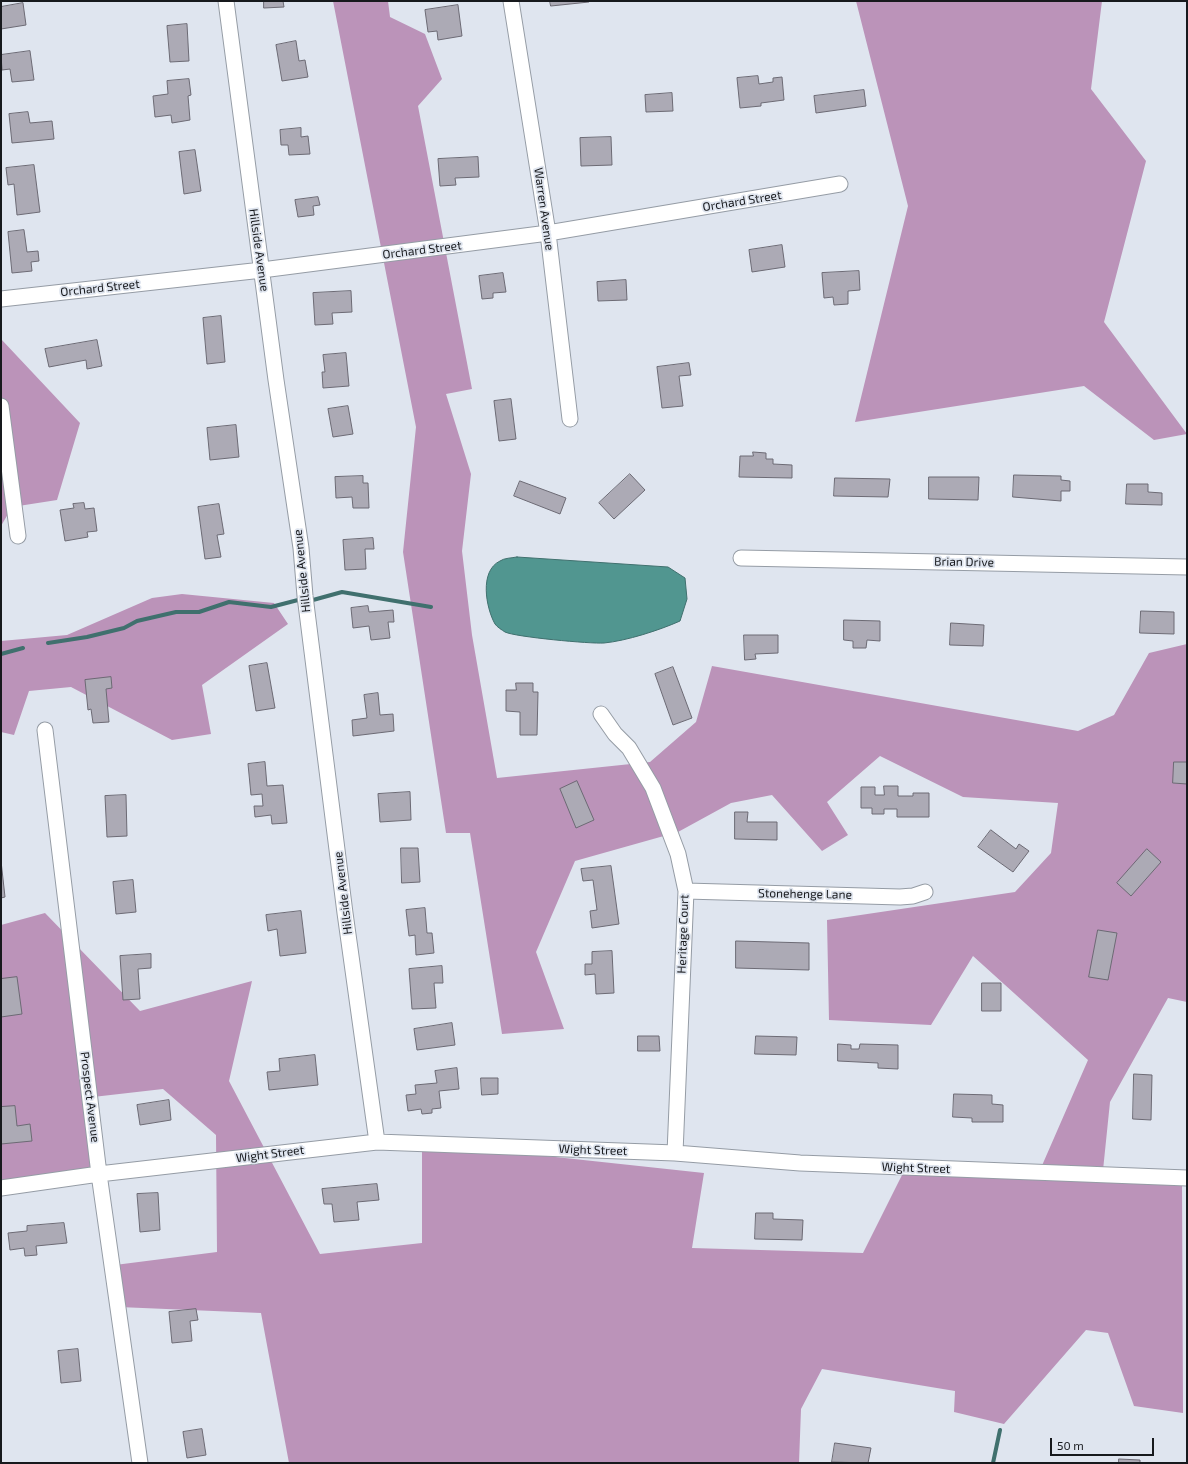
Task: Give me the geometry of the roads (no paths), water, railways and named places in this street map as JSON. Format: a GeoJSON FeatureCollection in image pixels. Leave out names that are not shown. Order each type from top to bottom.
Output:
{"type":"FeatureCollection","features":[{"type":"Feature","properties":{"kind":"street","name":"Hillside Avenue"},"geometry":{"type":"LineString","coordinates":[[226,1],[276,380],[301,548],[305,596],[345,913],[377,1142]]}},
{"type":"Feature","properties":{"kind":"street","name":"Warren Avenue"},"geometry":{"type":"LineString","coordinates":[[511,1],[548,233],[570,419]]}},
{"type":"Feature","properties":{"kind":"street","name":"Orchard Street"},"geometry":{"type":"LineString","coordinates":[[1,299],[262,270],[548,233],[840,184]]}},
{"type":"Feature","properties":{"kind":"street"},"geometry":{"type":"LineString","coordinates":[[1,406],[18,536]]}},
{"type":"Feature","properties":{"kind":"street","name":"Brian Drive"},"geometry":{"type":"LineString","coordinates":[[740,558],[1187,567]]}},
{"type":"Feature","properties":{"kind":"street","name":"Heritage Court"},"geometry":{"type":"LineString","coordinates":[[601,714],[615,734],[630,748],[653,788],[678,854],[686,892],[675,1153]]}},
{"type":"Feature","properties":{"kind":"street","name":"Prospect Avenue"},"geometry":{"type":"LineString","coordinates":[[45,730],[99,1174],[140,1463]]}},
{"type":"Feature","properties":{"kind":"street","name":"Stonehenge Lane"},"geometry":{"type":"LineString","coordinates":[[686,892],[900,897],[914,896],[924,892]]}},
{"type":"Feature","properties":{"kind":"street","name":"Wight Street"},"geometry":{"type":"LineString","coordinates":[[1,1188],[99,1174],[377,1142],[675,1153],[800,1163],[1187,1178]]}},
{"type":"Feature","properties":{"kind":"waterway"},"geometry":{"type":"LineString","coordinates":[[313,600],[342,592],[431,607]]}},
{"type":"Feature","properties":{"kind":"waterway"},"geometry":{"type":"LineString","coordinates":[[48,643],[87,637],[124,628],[137,621],[176,612],[199,612],[229,602],[271,607],[298,600]]}},
{"type":"Feature","properties":{"kind":"waterway"},"geometry":{"type":"LineString","coordinates":[[1,654],[23,648]]}},
{"type":"Feature","properties":{"kind":"waterway"},"geometry":{"type":"LineString","coordinates":[[993,1463],[1000,1430]]}}]}
